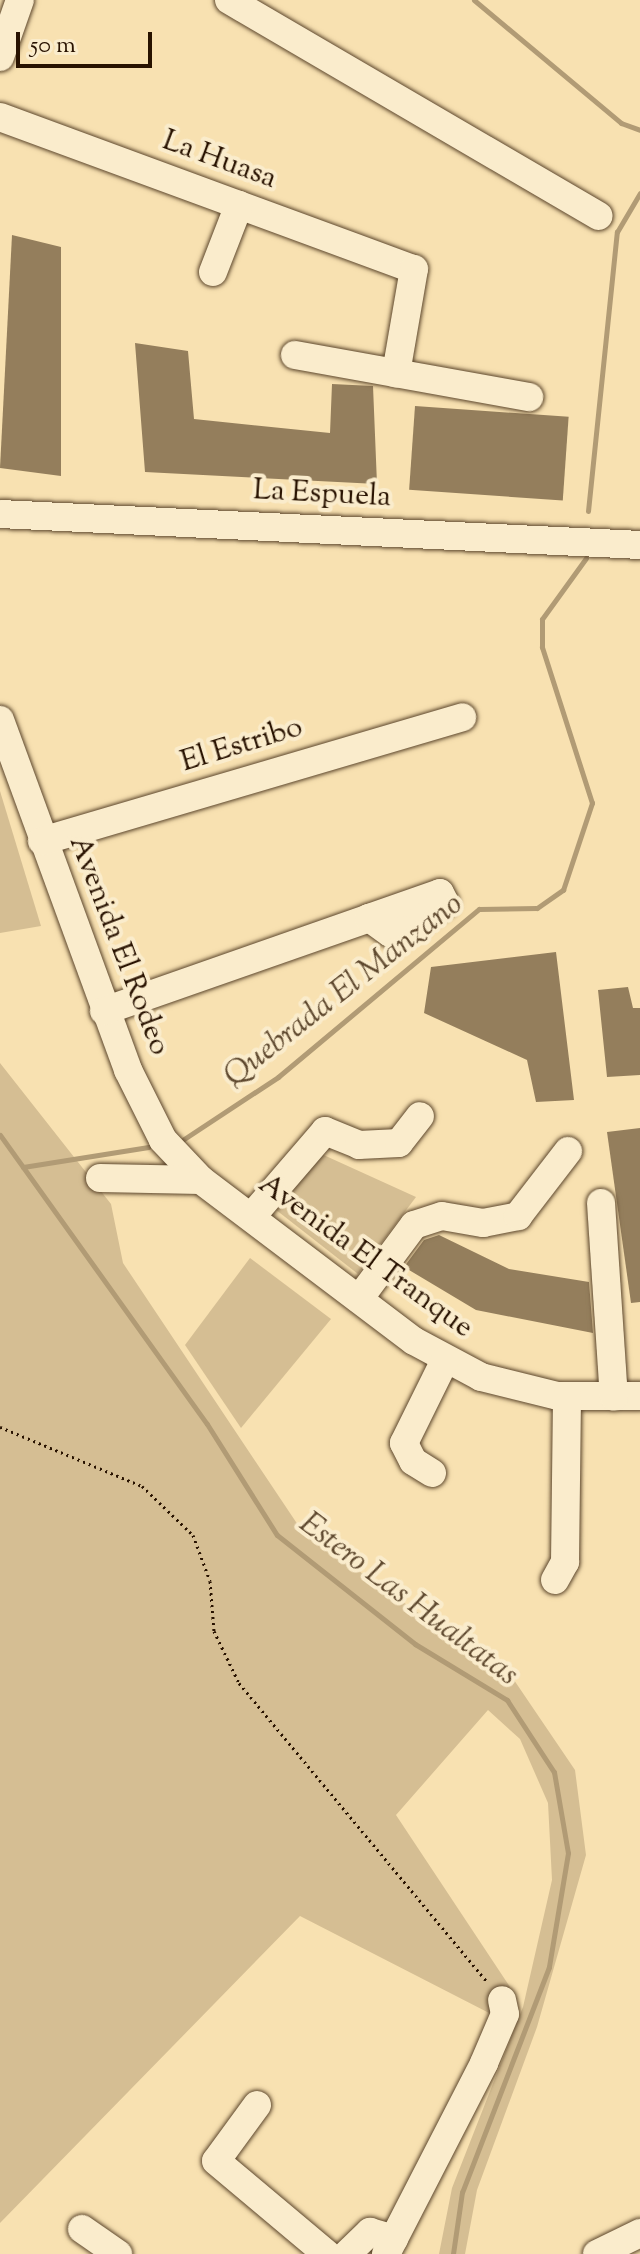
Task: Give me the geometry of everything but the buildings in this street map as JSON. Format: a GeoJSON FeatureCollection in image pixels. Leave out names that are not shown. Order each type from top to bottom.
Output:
{"type":"FeatureCollection","features":[{"type":"Feature","properties":{"kind":"street"},"geometry":{"type":"LineString","coordinates":[[0,57],[20,0]]}},
{"type":"Feature","properties":{"kind":"street"},"geometry":{"type":"LineString","coordinates":[[229,0],[598,216]]}},
{"type":"Feature","properties":{"kind":"street","name":"La Huasa"},"geometry":{"type":"LineString","coordinates":[[0,117],[414,269],[396,373]]}},
{"type":"Feature","properties":{"kind":"street"},"geometry":{"type":"LineString","coordinates":[[213,272],[239,205]]}},
{"type":"Feature","properties":{"kind":"street"},"geometry":{"type":"LineString","coordinates":[[295,355],[529,397]]}},
{"type":"Feature","properties":{"kind":"street","name":"La Espuela"},"geometry":{"type":"LineString","coordinates":[[0,514],[640,545]]}},
{"type":"Feature","properties":{"kind":"street","name":"El Estribo"},"geometry":{"type":"LineString","coordinates":[[42,841],[462,717]]}},
{"type":"Feature","properties":{"kind":"street","name":"Avenida El Rodeo"},"geometry":{"type":"LineString","coordinates":[[0,720],[104,1011],[163,1140],[201,1180]]}},
{"type":"Feature","properties":{"kind":"street"},"geometry":{"type":"LineString","coordinates":[[104,1011],[369,918]]}},
{"type":"Feature","properties":{"kind":"street"},"geometry":{"type":"LineString","coordinates":[[252,1216],[312,1139],[325,1131],[359,1145],[399,1143],[420,1116]]}},
{"type":"Feature","properties":{"kind":"street"},"geometry":{"type":"LineString","coordinates":[[359,1299],[414,1225],[442,1216],[483,1223],[518,1216],[568,1151]]}},
{"type":"Feature","properties":{"kind":"street"},"geometry":{"type":"LineString","coordinates":[[100,1178],[201,1180]]}},
{"type":"Feature","properties":{"kind":"street","name":"Avenida El Tranque"},"geometry":{"type":"LineString","coordinates":[[201,1180],[445,1360],[493,1382],[567,1397],[627,1397]]}},
{"type":"Feature","properties":{"kind":"street"},"geometry":{"type":"LineString","coordinates":[[601,1203],[627,1397]]}},
{"type":"Feature","properties":{"kind":"street"},"geometry":{"type":"LineString","coordinates":[[432,1473],[413,1461],[404,1443],[445,1360]]}},
{"type":"Feature","properties":{"kind":"street"},"geometry":{"type":"LineString","coordinates":[[555,1580],[565,1562],[567,1397]]}},
{"type":"Feature","properties":{"kind":"street"},"geometry":{"type":"LineString","coordinates":[[347,2254],[370,2232],[390,2246],[484,2063],[505,2014],[502,2000]]}},
{"type":"Feature","properties":{"kind":"street"},"geometry":{"type":"LineString","coordinates":[[257,2105],[216,2161],[327,2254]]}},
{"type":"Feature","properties":{"kind":"street"},"geometry":{"type":"LineString","coordinates":[[82,2229],[118,2254]]}},
{"type":"Feature","properties":{"kind":"street"},"geometry":{"type":"LineString","coordinates":[[597,2254],[640,2233]]}},
{"type":"Feature","properties":{"kind":"path"},"geometry":{"type":"LineString","coordinates":[[0,1427],[142,1486],[193,1535],[210,1581],[214,1631],[239,1683],[502,2000]]}},
{"type":"Feature","properties":{"kind":"shaded area"},"geometry":{"type":"Polygon","coordinates":[[[0,791],[41,926],[0,933],[0,791]]]}},
{"type":"Feature","properties":{"kind":"shaded area"},"geometry":{"type":"Polygon","coordinates":[[[0,1063],[111,1204],[123,1263],[302,1531],[514,1680],[575,1770],[586,1855],[537,2027],[477,2190],[465,2254],[439,2254],[452,2188],[523,2007],[552,1880],[548,1803],[520,1739],[488,1710],[396,1815],[510,1987],[493,2015],[300,1916],[0,2223],[0,1063]]]}},
{"type":"Feature","properties":{"kind":"shaded area"},"geometry":{"type":"Polygon","coordinates":[[[317,1152],[416,1197],[358,1274],[271,1206],[317,1152]]]}},
{"type":"Feature","properties":{"kind":"shaded area"},"geometry":{"type":"Polygon","coordinates":[[[250,1258],[331,1319],[241,1428],[185,1345],[250,1258]]]}},
{"type":"Feature","properties":{"kind":"waterway"},"geometry":{"type":"LineString","coordinates":[[474,0],[621,123],[640,130]]}},
{"type":"Feature","properties":{"kind":"waterway","name":"Quebrada El Manzano"},"geometry":{"type":"LineString","coordinates":[[588,511],[617,232],[640,193]]}},
{"type":"Feature","properties":{"kind":"waterway","name":"Quebrada El Manzano"},"geometry":{"type":"LineString","coordinates":[[184,1139],[278,1077],[479,909],[537,908],[563,890],[592,803],[542,647],[542,619],[586,558]]}},
{"type":"Feature","properties":{"kind":"waterway","name":"Estero Las Hualtatas"},"geometry":{"type":"LineString","coordinates":[[0,1135],[207,1424],[277,1535],[415,1644],[507,1700],[554,1772],[568,1853],[549,1967],[462,2192],[453,2254]]}},
{"type":"Feature","properties":{"kind":"waterway","name":"Quebrada El Manzano"},"geometry":{"type":"LineString","coordinates":[[23,1167],[148,1147]]}}]}
